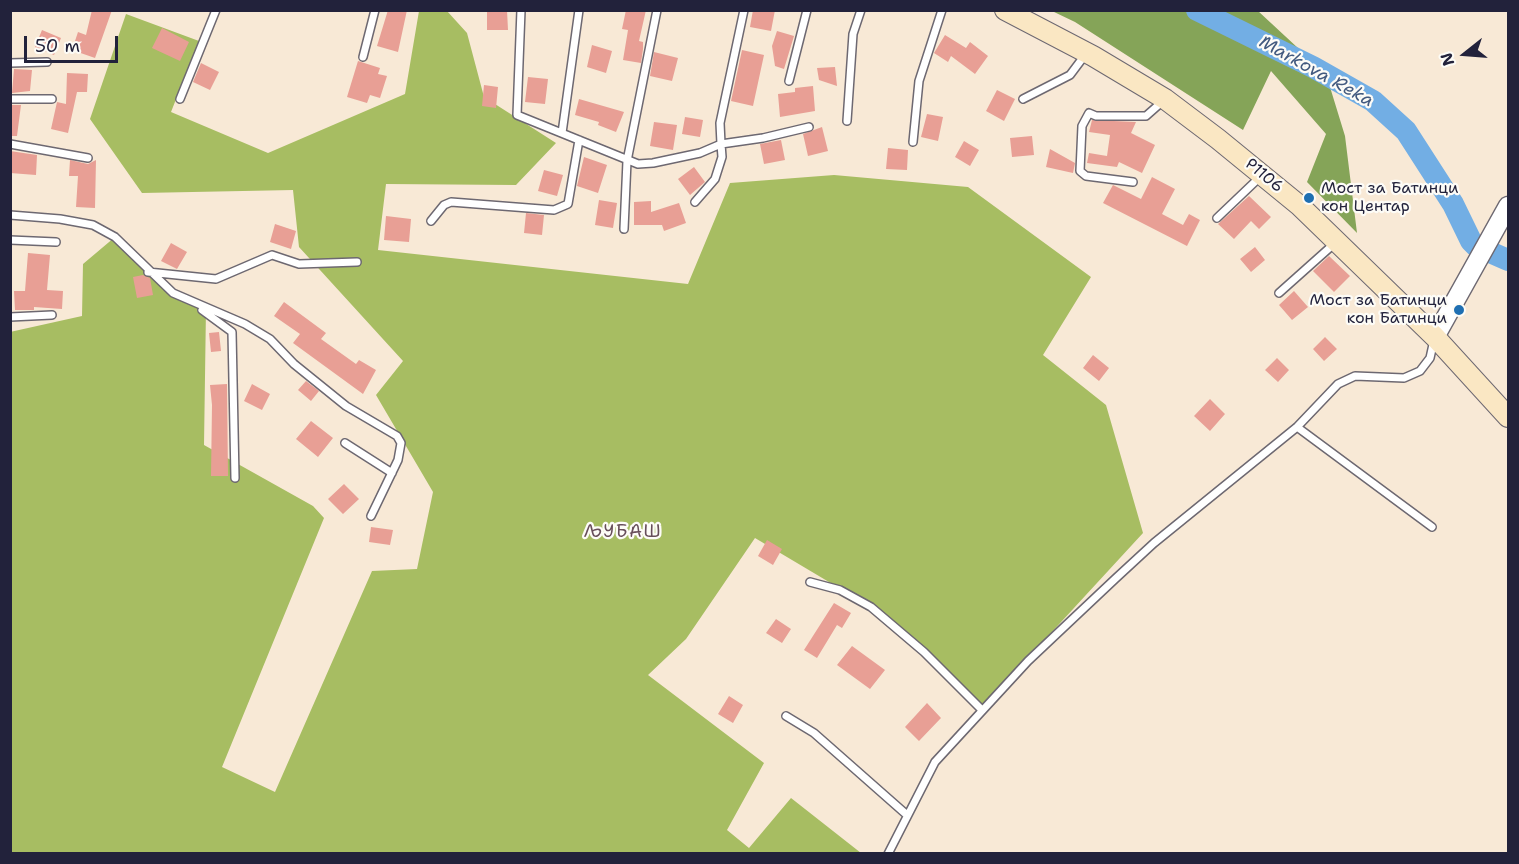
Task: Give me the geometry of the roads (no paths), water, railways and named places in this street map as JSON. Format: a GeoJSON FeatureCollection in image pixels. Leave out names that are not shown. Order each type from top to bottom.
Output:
{"type":"FeatureCollection","features":[{"type":"Feature","properties":{"kind":"main road","name":"P1106"},"geometry":{"type":"LineString","coordinates":[[1005,10],[1087,53],[1165,99],[1262,175],[1300,206],[1435,337],[1509,417]]}},
{"type":"Feature","properties":{"kind":"street"},"geometry":{"type":"LineString","coordinates":[[1435,337],[1506,210]]}},
{"type":"Feature","properties":{"kind":"lane"},"geometry":{"type":"LineString","coordinates":[[180,99],[216,10]]}},
{"type":"Feature","properties":{"kind":"lane"},"geometry":{"type":"LineString","coordinates":[[363,57],[375,10]]}},
{"type":"Feature","properties":{"kind":"lane"},"geometry":{"type":"LineString","coordinates":[[521,10],[518,115],[627,161],[653,163],[700,153],[721,144],[809,127]]}},
{"type":"Feature","properties":{"kind":"lane"},"geometry":{"type":"LineString","coordinates":[[562,133],[579,10]]}},
{"type":"Feature","properties":{"kind":"lane"},"geometry":{"type":"LineString","coordinates":[[624,229],[627,161],[657,10]]}},
{"type":"Feature","properties":{"kind":"lane"},"geometry":{"type":"LineString","coordinates":[[695,202],[715,179],[722,157],[720,123],[744,10]]}},
{"type":"Feature","properties":{"kind":"lane"},"geometry":{"type":"LineString","coordinates":[[789,81],[807,10]]}},
{"type":"Feature","properties":{"kind":"lane"},"geometry":{"type":"LineString","coordinates":[[847,121],[853,34],[861,10]]}},
{"type":"Feature","properties":{"kind":"lane"},"geometry":{"type":"LineString","coordinates":[[913,142],[919,81],[942,10]]}},
{"type":"Feature","properties":{"kind":"lane"},"geometry":{"type":"LineString","coordinates":[[1023,99],[1070,75],[1087,53]]}},
{"type":"Feature","properties":{"kind":"lane"},"geometry":{"type":"LineString","coordinates":[[10,63],[47,62]]}},
{"type":"Feature","properties":{"kind":"lane"},"geometry":{"type":"LineString","coordinates":[[10,99],[52,99]]}},
{"type":"Feature","properties":{"kind":"lane"},"geometry":{"type":"LineString","coordinates":[[1133,182],[1086,176],[1080,171],[1082,126],[1089,113],[1096,116],[1146,116],[1165,99]]}},
{"type":"Feature","properties":{"kind":"lane"},"geometry":{"type":"LineString","coordinates":[[431,221],[444,204],[451,202],[464,201],[554,210],[568,204],[579,140]]}},
{"type":"Feature","properties":{"kind":"lane"},"geometry":{"type":"LineString","coordinates":[[10,144],[87,158]]}},
{"type":"Feature","properties":{"kind":"lane"},"geometry":{"type":"LineString","coordinates":[[1217,218],[1262,175]]}},
{"type":"Feature","properties":{"kind":"lane"},"geometry":{"type":"LineString","coordinates":[[10,215],[60,219],[93,225],[115,237],[148,272],[173,293],[245,324],[270,339],[294,364],[346,406],[397,436],[400,450],[392,473],[371,516]]}},
{"type":"Feature","properties":{"kind":"lane"},"geometry":{"type":"LineString","coordinates":[[10,240],[56,242]]}},
{"type":"Feature","properties":{"kind":"lane"},"geometry":{"type":"LineString","coordinates":[[1279,293],[1337,242]]}},
{"type":"Feature","properties":{"kind":"lane"},"geometry":{"type":"LineString","coordinates":[[148,272],[216,279],[272,255],[298,264],[357,262]]}},
{"type":"Feature","properties":{"kind":"lane"},"geometry":{"type":"LineString","coordinates":[[186,300],[232,332],[235,478]]}},
{"type":"Feature","properties":{"kind":"lane"},"geometry":{"type":"LineString","coordinates":[[10,317],[52,315]]}},
{"type":"Feature","properties":{"kind":"lane"},"geometry":{"type":"LineString","coordinates":[[888,854],[935,762],[981,709],[1028,661],[1154,543],[1297,426],[1338,384],[1355,376],[1404,378],[1420,371],[1430,358],[1435,337]]}},
{"type":"Feature","properties":{"kind":"lane"},"geometry":{"type":"LineString","coordinates":[[1297,426],[1432,527]]}},
{"type":"Feature","properties":{"kind":"lane"},"geometry":{"type":"LineString","coordinates":[[345,443],[392,473]]}},
{"type":"Feature","properties":{"kind":"lane"},"geometry":{"type":"LineString","coordinates":[[810,582],[840,590],[871,607],[924,652],[981,709]]}},
{"type":"Feature","properties":{"kind":"lane"},"geometry":{"type":"LineString","coordinates":[[786,716],[814,733],[907,815]]}},
{"type":"Feature","properties":{"kind":"waterway","name":"Markova Reka"},"geometry":{"type":"LineString","coordinates":[[1197,10],[1313,67],[1373,101],[1406,131],[1453,204],[1471,241],[1476,246],[1508,260]]}},
{"type":"Feature","properties":{"kind":"place","name":"Мост за Батинци кон Центар"},"geometry":{"type":"Point","coordinates":[1309,198]}},
{"type":"Feature","properties":{"kind":"place","name":"Мост за Батинци кон Батинци"},"geometry":{"type":"Point","coordinates":[1459,310]}},
{"type":"Feature","properties":{"kind":"district","name":"ЉУБАШ"},"geometry":{"type":"Point","coordinates":[623,532]}}]}
